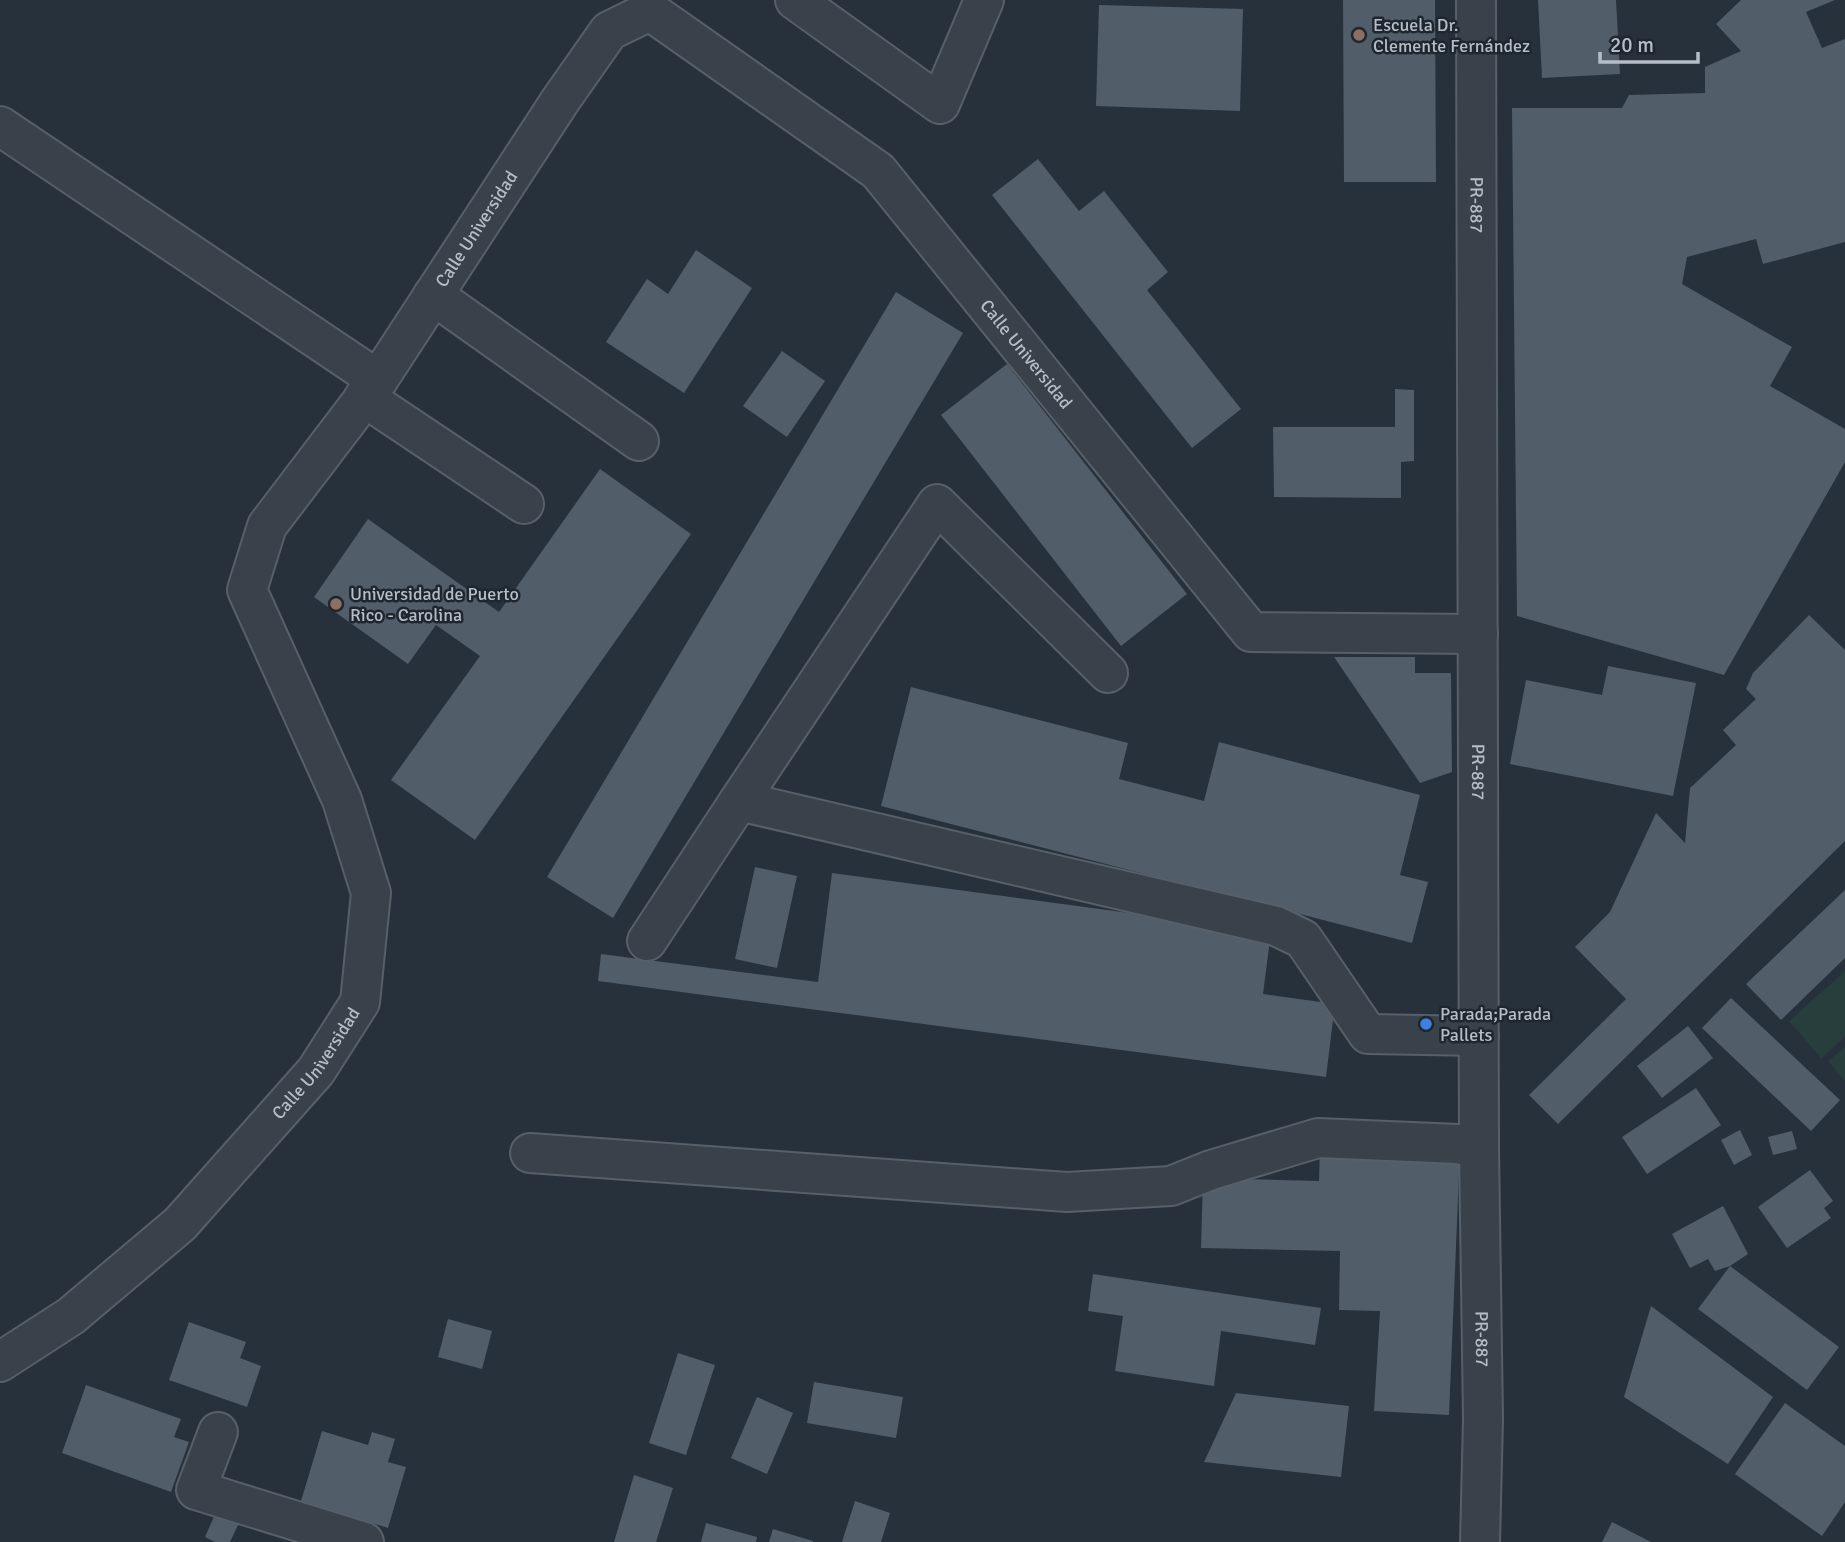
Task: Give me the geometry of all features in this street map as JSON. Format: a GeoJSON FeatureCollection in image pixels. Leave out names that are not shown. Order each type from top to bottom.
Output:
{"type":"FeatureCollection","features":[{"type":"Feature","properties":{"kind":"street"},"geometry":{"type":"LineString","coordinates":[[795,0],[940,104],[984,0]]}},
{"type":"Feature","properties":{"kind":"street","name":"PR-887"},"geometry":{"type":"LineString","coordinates":[[1476,0],[1479,1149],[1483,1405],[1480,1542]]}},
{"type":"Feature","properties":{"kind":"street","name":"Calle Universidad"},"geometry":{"type":"LineString","coordinates":[[0,1362],[71,1316],[180,1224],[316,1071],[360,1002],[371,893],[342,800],[247,590],[267,526],[371,388],[609,30],[650,12],[878,171],[1251,632],[1478,634]]}},
{"type":"Feature","properties":{"kind":"street"},"geometry":{"type":"LineString","coordinates":[[0,126],[371,388],[524,503]]}},
{"type":"Feature","properties":{"kind":"street"},"geometry":{"type":"LineString","coordinates":[[433,295],[639,441]]}},
{"type":"Feature","properties":{"kind":"street"},"geometry":{"type":"LineString","coordinates":[[647,941],[937,504],[1108,673]]}},
{"type":"Feature","properties":{"kind":"street"},"geometry":{"type":"LineString","coordinates":[[739,801],[1276,926],[1303,939],[1368,1034],[1479,1036]]}},
{"type":"Feature","properties":{"kind":"street"},"geometry":{"type":"LineString","coordinates":[[530,1153],[1067,1192],[1171,1186],[1211,1170],[1318,1138],[1458,1144],[1479,1149]]}},
{"type":"Feature","properties":{"kind":"street"},"geometry":{"type":"LineString","coordinates":[[218,1432],[196,1490],[364,1542]]}},
{"type":"Feature","properties":{"kind":"green space"},"geometry":{"type":"Polygon","coordinates":[[[1845,971],[1845,1037],[1821,1058],[1789,1021],[1845,971]]]}},
{"type":"Feature","properties":{"kind":"green space"},"geometry":{"type":"Polygon","coordinates":[[[1845,1047],[1845,1081],[1828,1061],[1845,1047]]]}},
{"type":"Feature","properties":{"kind":"building"},"geometry":{"type":"Polygon","coordinates":[[[1343,0],[1435,0],[1436,182],[1344,182],[1343,0]]]}},
{"type":"Feature","properties":{"kind":"building"},"geometry":{"type":"Polygon","coordinates":[[[1538,0],[1616,0],[1620,74],[1542,78],[1538,0]]]}},
{"type":"Feature","properties":{"kind":"building"},"geometry":{"type":"Polygon","coordinates":[[[1741,0],[1835,0],[1806,12],[1822,48],[1845,39],[1845,242],[1763,264],[1756,239],[1687,257],[1682,284],[1792,347],[1770,386],[1845,429],[1845,462],[1724,675],[1517,616],[1512,108],[1622,108],[1629,95],[1705,93],[1705,67],[1741,51],[1716,24],[1741,0]]]}},
{"type":"Feature","properties":{"kind":"building"},"geometry":{"type":"Polygon","coordinates":[[[1099,5],[1243,9],[1240,111],[1096,106],[1099,5]]]}},
{"type":"Feature","properties":{"kind":"building"},"geometry":{"type":"Polygon","coordinates":[[[1038,159],[1079,211],[1104,191],[1168,272],[1147,290],[1241,409],[1192,448],[992,195],[1038,159]]]}},
{"type":"Feature","properties":{"kind":"building"},"geometry":{"type":"Polygon","coordinates":[[[696,250],[752,288],[684,393],[606,342],[647,279],[668,294],[696,250]]]}},
{"type":"Feature","properties":{"kind":"building"},"geometry":{"type":"Polygon","coordinates":[[[896,292],[963,333],[613,918],[547,877],[896,292]]]}},
{"type":"Feature","properties":{"kind":"building"},"geometry":{"type":"Polygon","coordinates":[[[782,351],[825,381],[787,437],[743,406],[782,351]]]}},
{"type":"Feature","properties":{"kind":"building"},"geometry":{"type":"Polygon","coordinates":[[[1007,364],[1187,594],[1121,646],[941,415],[1007,364]]]}},
{"type":"Feature","properties":{"kind":"building"},"geometry":{"type":"Polygon","coordinates":[[[1395,389],[1414,390],[1414,461],[1401,462],[1401,498],[1274,497],[1273,427],[1395,427],[1395,389]]]}},
{"type":"Feature","properties":{"kind":"building"},"geometry":{"type":"Polygon","coordinates":[[[600,469],[691,534],[475,840],[391,780],[480,656],[436,625],[408,664],[314,597],[368,519],[499,612],[600,469]]]}},
{"type":"Feature","properties":{"kind":"building"},"geometry":{"type":"Polygon","coordinates":[[[1809,615],[1845,650],[1845,841],[1558,1124],[1529,1095],[1626,999],[1575,947],[1610,912],[1656,813],[1685,843],[1690,788],[1736,745],[1723,730],[1756,699],[1746,689],[1753,673],[1809,615]]]}},
{"type":"Feature","properties":{"kind":"building"},"geometry":{"type":"Polygon","coordinates":[[[1334,657],[1415,657],[1415,673],[1451,673],[1452,772],[1420,783],[1334,657]]]}},
{"type":"Feature","properties":{"kind":"building"},"geometry":{"type":"Polygon","coordinates":[[[1608,666],[1696,683],[1673,796],[1510,764],[1526,680],[1602,695],[1608,666]]]}},
{"type":"Feature","properties":{"kind":"building"},"geometry":{"type":"Polygon","coordinates":[[[911,687],[1128,743],[1119,779],[1204,801],[1219,742],[1420,795],[1400,875],[1428,882],[1412,943],[881,806],[911,687]]]}},
{"type":"Feature","properties":{"kind":"building"},"geometry":{"type":"Polygon","coordinates":[[[755,867],[797,876],[777,968],[735,959],[755,867]]]}},
{"type":"Feature","properties":{"kind":"building"},"geometry":{"type":"Polygon","coordinates":[[[832,873],[1271,932],[1263,994],[1335,1004],[1326,1077],[598,981],[601,954],[818,982],[832,873]]]}},
{"type":"Feature","properties":{"kind":"building"},"geometry":{"type":"Polygon","coordinates":[[[1845,890],[1845,958],[1781,1020],[1746,984],[1845,890]]]}},
{"type":"Feature","properties":{"kind":"building"},"geometry":{"type":"Polygon","coordinates":[[[1731,998],[1840,1100],[1811,1131],[1702,1028],[1731,998]]]}},
{"type":"Feature","properties":{"kind":"building"},"geometry":{"type":"Polygon","coordinates":[[[1688,1026],[1713,1058],[1662,1098],[1637,1066],[1688,1026]]]}},
{"type":"Feature","properties":{"kind":"building"},"geometry":{"type":"Polygon","coordinates":[[[1696,1088],[1721,1125],[1647,1174],[1622,1137],[1696,1088]]]}},
{"type":"Feature","properties":{"kind":"building"},"geometry":{"type":"Polygon","coordinates":[[[1740,1130],[1752,1155],[1734,1165],[1721,1140],[1740,1130]]]}},
{"type":"Feature","properties":{"kind":"building"},"geometry":{"type":"Polygon","coordinates":[[[1792,1131],[1797,1149],[1773,1155],[1768,1137],[1792,1131]]]}},
{"type":"Feature","properties":{"kind":"building"},"geometry":{"type":"Polygon","coordinates":[[[1320,1145],[1460,1149],[1449,1415],[1374,1411],[1380,1311],[1339,1310],[1340,1251],[1201,1248],[1203,1178],[1319,1181],[1320,1145]]]}},
{"type":"Feature","properties":{"kind":"building"},"geometry":{"type":"Polygon","coordinates":[[[1810,1170],[1833,1201],[1824,1208],[1831,1218],[1787,1248],[1758,1207],[1810,1170]]]}},
{"type":"Feature","properties":{"kind":"building"},"geometry":{"type":"Polygon","coordinates":[[[1723,1206],[1748,1254],[1730,1266],[1715,1271],[1708,1259],[1690,1268],[1672,1234],[1723,1206]]]}},
{"type":"Feature","properties":{"kind":"building"},"geometry":{"type":"Polygon","coordinates":[[[1730,1266],[1839,1347],[1807,1390],[1698,1309],[1730,1266]]]}},
{"type":"Feature","properties":{"kind":"building"},"geometry":{"type":"Polygon","coordinates":[[[1093,1274],[1321,1308],[1315,1345],[1221,1331],[1214,1386],[1115,1371],[1123,1316],[1088,1311],[1093,1274]]]}},
{"type":"Feature","properties":{"kind":"building"},"geometry":{"type":"Polygon","coordinates":[[[1651,1306],[1773,1397],[1728,1464],[1624,1397],[1651,1306]]]}},
{"type":"Feature","properties":{"kind":"building"},"geometry":{"type":"Polygon","coordinates":[[[448,1319],[492,1331],[482,1369],[438,1357],[448,1319]]]}},
{"type":"Feature","properties":{"kind":"building"},"geometry":{"type":"Polygon","coordinates":[[[189,1322],[246,1342],[240,1358],[261,1366],[247,1407],[169,1380],[189,1322]]]}},
{"type":"Feature","properties":{"kind":"building"},"geometry":{"type":"Polygon","coordinates":[[[678,1353],[715,1365],[686,1455],[649,1443],[678,1353]]]}},
{"type":"Feature","properties":{"kind":"building"},"geometry":{"type":"Polygon","coordinates":[[[814,1382],[903,1397],[896,1438],[807,1423],[814,1382]]]}},
{"type":"Feature","properties":{"kind":"building"},"geometry":{"type":"Polygon","coordinates":[[[86,1385],[181,1419],[174,1437],[189,1442],[171,1492],[62,1453],[86,1385]]]}},
{"type":"Feature","properties":{"kind":"building"},"geometry":{"type":"Polygon","coordinates":[[[1236,1393],[1349,1406],[1341,1477],[1204,1462],[1236,1393]]]}},
{"type":"Feature","properties":{"kind":"building"},"geometry":{"type":"Polygon","coordinates":[[[757,1397],[793,1413],[767,1474],[731,1458],[757,1397]]]}},
{"type":"Feature","properties":{"kind":"building"},"geometry":{"type":"Polygon","coordinates":[[[1785,1403],[1845,1446],[1845,1502],[1822,1536],[1735,1474],[1785,1403]]]}},
{"type":"Feature","properties":{"kind":"building"},"geometry":{"type":"Polygon","coordinates":[[[322,1431],[368,1445],[372,1432],[395,1439],[388,1462],[406,1467],[388,1528],[301,1501],[322,1431]]]}},
{"type":"Feature","properties":{"kind":"building"},"geometry":{"type":"Polygon","coordinates":[[[634,1475],[673,1488],[656,1542],[614,1542],[634,1475]]]}},
{"type":"Feature","properties":{"kind":"building"},"geometry":{"type":"Polygon","coordinates":[[[855,1501],[890,1513],[881,1542],[842,1542],[855,1501]]]}},
{"type":"Feature","properties":{"kind":"building"},"geometry":{"type":"Polygon","coordinates":[[[217,1510],[240,1521],[230,1542],[215,1542],[205,1537],[217,1510]]]}},
{"type":"Feature","properties":{"kind":"building"},"geometry":{"type":"Polygon","coordinates":[[[1612,1522],[1651,1542],[1602,1542],[1612,1522]]]}},
{"type":"Feature","properties":{"kind":"building"},"geometry":{"type":"Polygon","coordinates":[[[706,1523],[757,1537],[756,1542],[701,1542],[706,1523]]]}},
{"type":"Feature","properties":{"kind":"building"},"geometry":{"type":"Polygon","coordinates":[[[773,1529],[813,1541],[813,1542],[769,1542],[773,1529]]]}},
{"type":"Feature","properties":{"kind":"place","name":"Escuela Dr. Clemente Fernández"},"geometry":{"type":"Point","coordinates":[1359,35]}},
{"type":"Feature","properties":{"kind":"place","name":"Universidad de Puerto Rico - Carolina"},"geometry":{"type":"Point","coordinates":[336,604]}},
{"type":"Feature","properties":{"kind":"place","name":"Parada;Parada Pallets"},"geometry":{"type":"Point","coordinates":[1426,1024]}}]}
